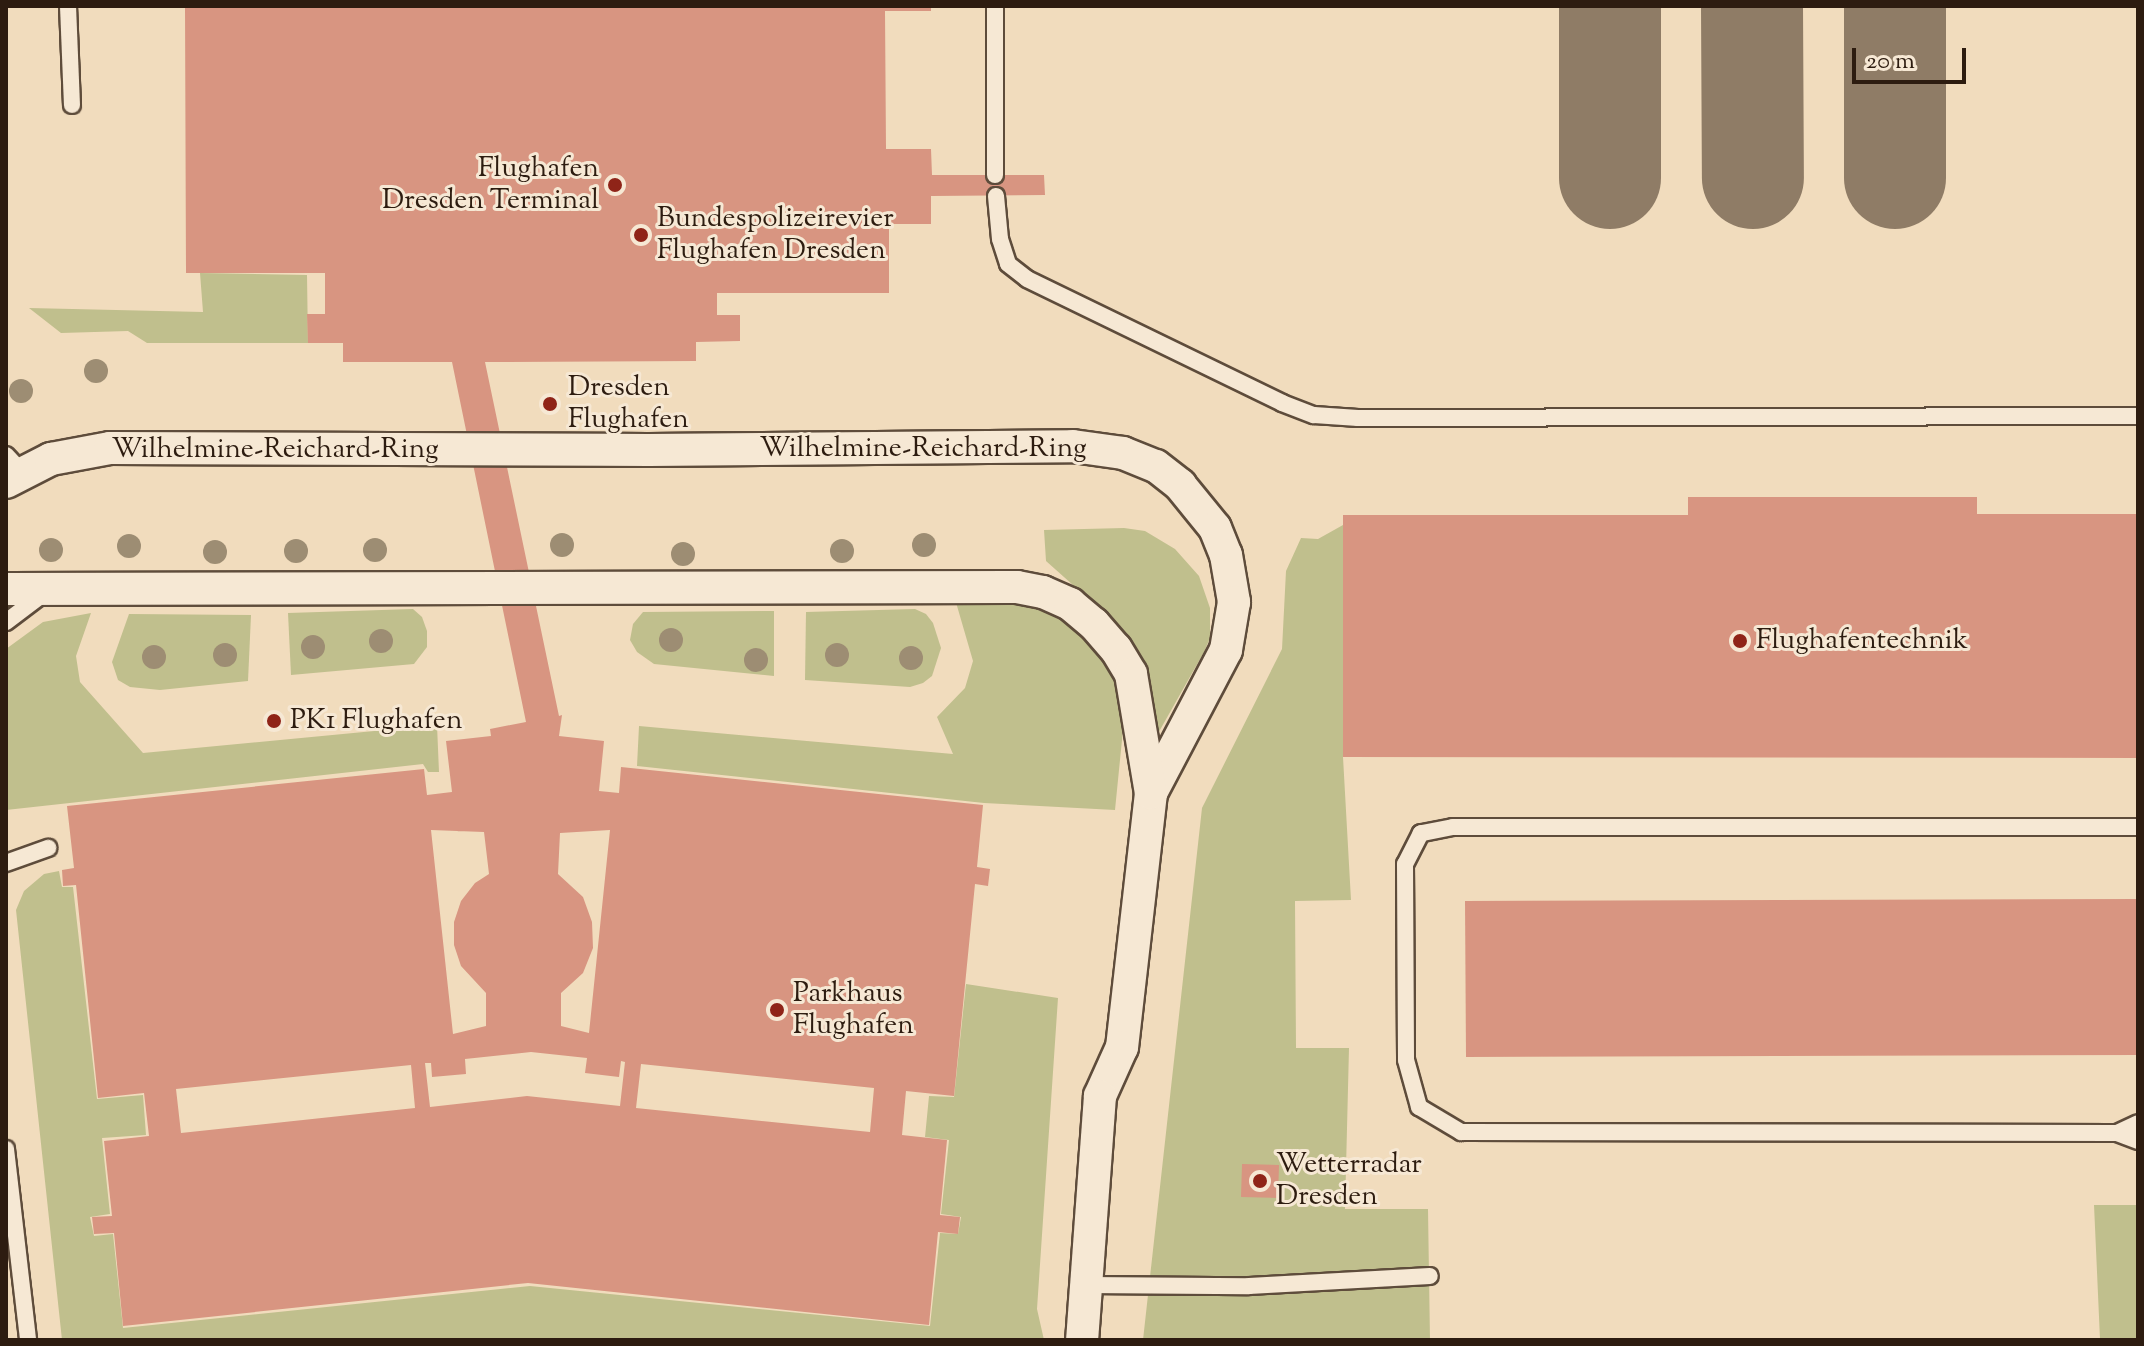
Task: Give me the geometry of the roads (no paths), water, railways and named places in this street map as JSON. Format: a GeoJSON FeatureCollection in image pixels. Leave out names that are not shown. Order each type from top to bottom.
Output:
{"type":"FeatureCollection","features":[{"type":"Feature","properties":{"kind":"street","name":"Wilhelmine-Reichard-Ring"},"geometry":{"type":"LineString","coordinates":[[11,470],[110,448],[649,450],[1073,446],[1123,453],[1156,466],[1202,509],[1215,528],[1226,555],[1234,602],[1226,650],[1151,793],[1122,1047],[1100,1096],[1082,1340]]}},
{"type":"Feature","properties":{"kind":"street"},"geometry":{"type":"LineString","coordinates":[[6,589],[1030,589],[1070,604],[1116,649],[1131,674],[1138,700],[1141,741],[1151,793]]}},
{"type":"Feature","properties":{"kind":"lane"},"geometry":{"type":"LineString","coordinates":[[68,6],[72,105]]}},
{"type":"Feature","properties":{"kind":"lane"},"geometry":{"type":"LineString","coordinates":[[995,6],[995,175]]}},
{"type":"Feature","properties":{"kind":"lane"},"geometry":{"type":"LineString","coordinates":[[996,196],[1000,239],[1008,264],[1027,279],[1282,403],[1314,415],[1358,418],[2138,416]]}},
{"type":"Feature","properties":{"kind":"lane"},"geometry":{"type":"LineString","coordinates":[[6,622],[25,604],[52,589]]}},
{"type":"Feature","properties":{"kind":"lane"},"geometry":{"type":"LineString","coordinates":[[2138,827],[1453,827],[1421,833],[1405,864],[1406,1060],[1419,1107],[1461,1132],[2117,1133],[2138,1141]]}},
{"type":"Feature","properties":{"kind":"lane"},"geometry":{"type":"LineString","coordinates":[[6,863],[48,848]]}},
{"type":"Feature","properties":{"kind":"lane"},"geometry":{"type":"LineString","coordinates":[[2117,1133],[2138,1123]]}},
{"type":"Feature","properties":{"kind":"lane"},"geometry":{"type":"LineString","coordinates":[[6,1149],[28,1340]]}},
{"type":"Feature","properties":{"kind":"lane"},"geometry":{"type":"LineString","coordinates":[[1086,1285],[1249,1286],[1430,1276]]}},
{"type":"Feature","properties":{"kind":"place","name":"Flughafen Dresden Terminal"},"geometry":{"type":"Point","coordinates":[615,185]}},
{"type":"Feature","properties":{"kind":"place","name":"Bundespolizeirevier Flughafen Dresden"},"geometry":{"type":"Point","coordinates":[641,235]}},
{"type":"Feature","properties":{"kind":"place","name":"Dresden Flughafen"},"geometry":{"type":"Point","coordinates":[550,404]}},
{"type":"Feature","properties":{"kind":"place","name":"Flughafentechnik"},"geometry":{"type":"Point","coordinates":[1740,641]}},
{"type":"Feature","properties":{"kind":"place","name":"PK1 Flughafen"},"geometry":{"type":"Point","coordinates":[274,721]}},
{"type":"Feature","properties":{"kind":"place","name":"Parkhaus Flughafen"},"geometry":{"type":"Point","coordinates":[777,1010]}},
{"type":"Feature","properties":{"kind":"place","name":"Wetterradar Dresden"},"geometry":{"type":"Point","coordinates":[1260,1181]}}]}
